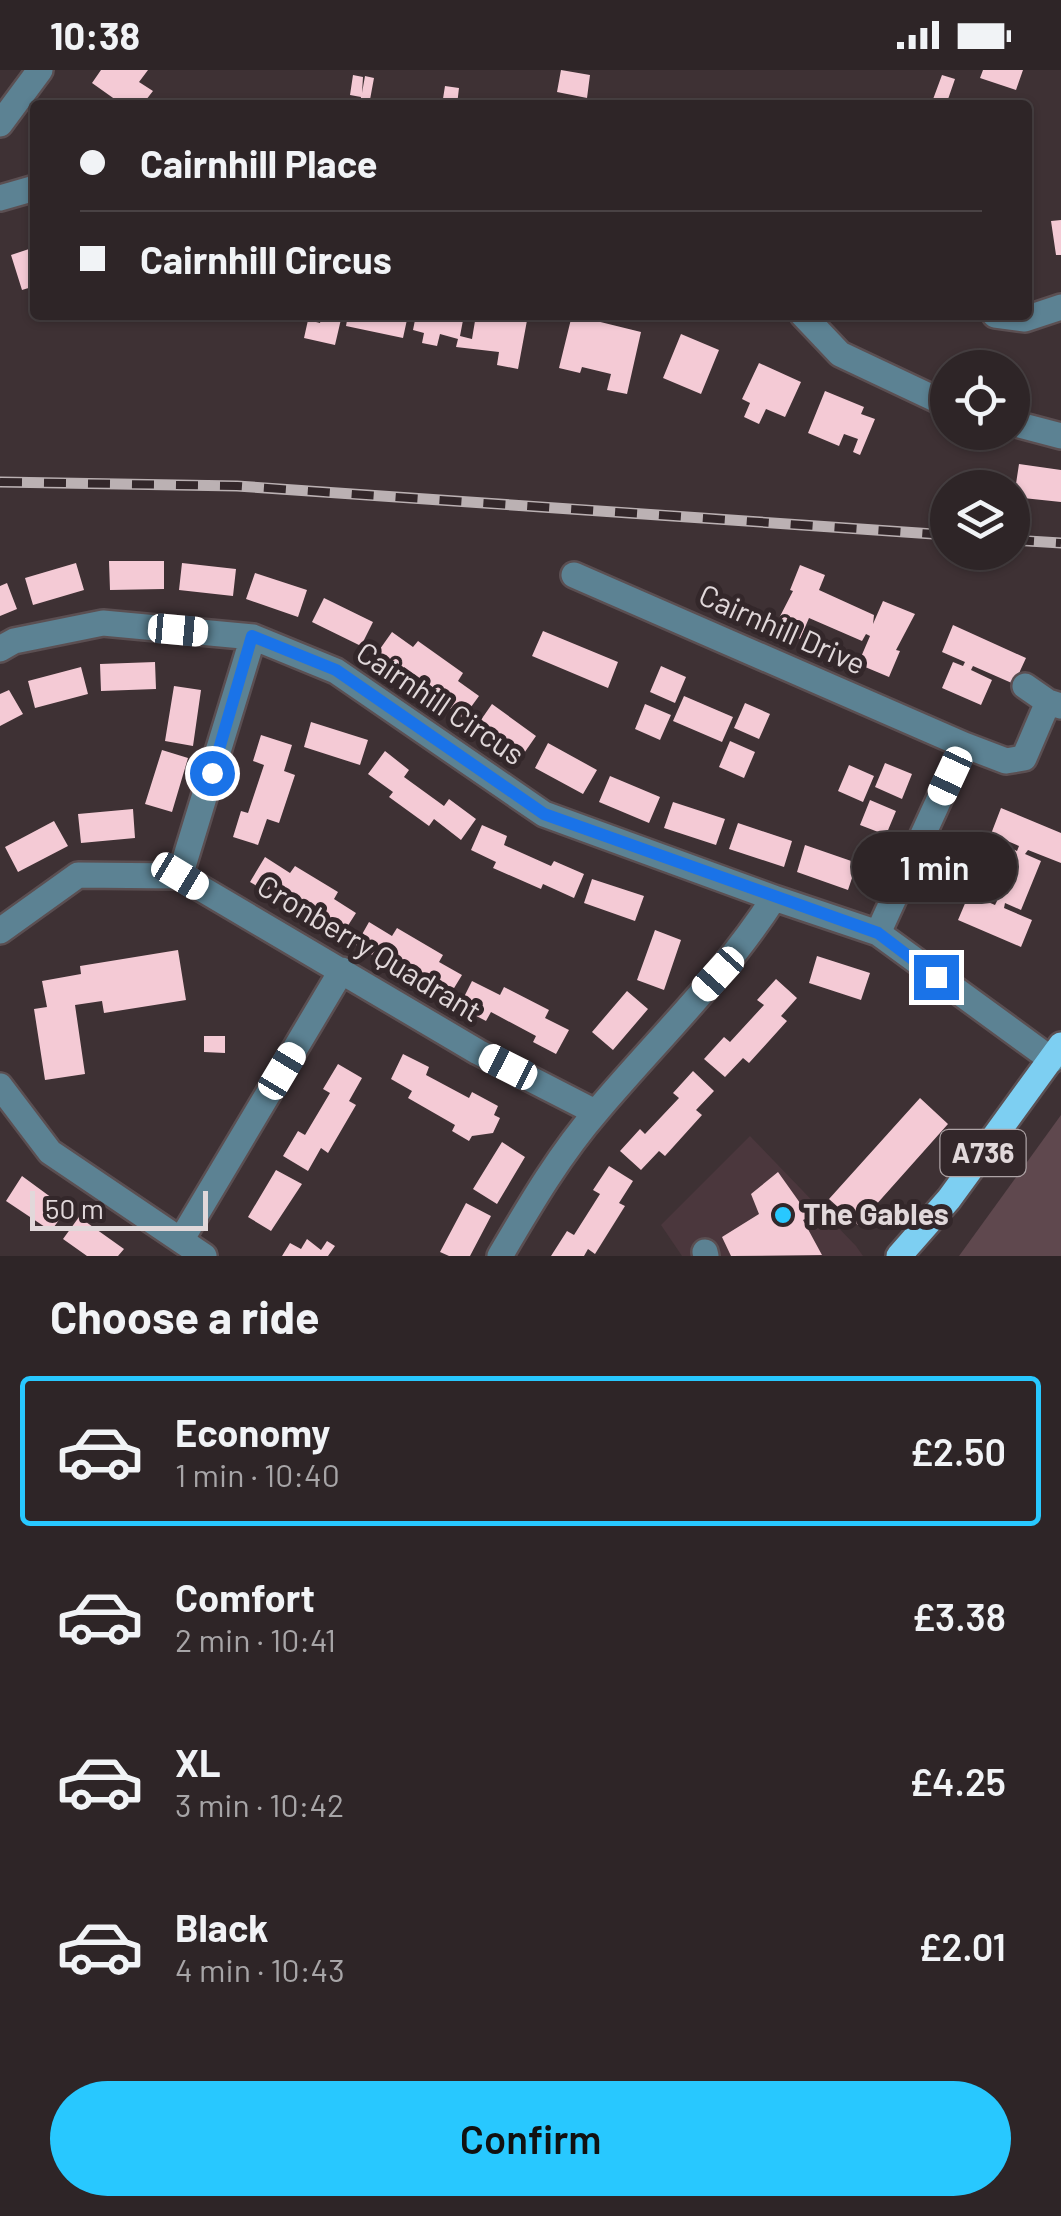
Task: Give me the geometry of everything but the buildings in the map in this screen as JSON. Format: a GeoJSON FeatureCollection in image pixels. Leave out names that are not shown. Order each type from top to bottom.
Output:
{"type":"FeatureCollection","features":[{"type":"Feature","properties":{"kind":"main road","name":"A736"},"geometry":{"type":"LineString","coordinates":[[899,1256],[949,1199],[1056,1052]]}},
{"type":"Feature","properties":{"kind":"street"},"geometry":{"type":"LineString","coordinates":[[0,124],[40,70]]}},
{"type":"Feature","properties":{"kind":"street"},"geometry":{"type":"LineString","coordinates":[[0,198],[30,189]]}},
{"type":"Feature","properties":{"kind":"street"},"geometry":{"type":"LineString","coordinates":[[1032,317],[1061,307]]}},
{"type":"Feature","properties":{"kind":"street"},"geometry":{"type":"LineString","coordinates":[[808,320],[840,354],[930,396]]}},
{"type":"Feature","properties":{"kind":"street"},"geometry":{"type":"LineString","coordinates":[[1030,428],[1061,436]]}},
{"type":"Feature","properties":{"kind":"street","name":"Cairnhill Drive"},"geometry":{"type":"LineString","coordinates":[[574,575],[1006,760],[1024,758],[1054,704],[1025,686]]}},
{"type":"Feature","properties":{"kind":"street","name":"Cairnhill Circus"},"geometry":{"type":"LineString","coordinates":[[0,649],[14,641],[102,622],[252,636],[336,670],[544,814],[878,933],[1056,1052]]}},
{"type":"Feature","properties":{"kind":"street"},"geometry":{"type":"LineString","coordinates":[[180,876],[252,636]]}},
{"type":"Feature","properties":{"kind":"street"},"geometry":{"type":"LineString","coordinates":[[878,933],[964,745]]}},
{"type":"Feature","properties":{"kind":"street","name":"Cronberry Quadrant"},"geometry":{"type":"LineString","coordinates":[[0,931],[78,875],[180,876],[478,1052],[596,1112]]}},
{"type":"Feature","properties":{"kind":"street"},"geometry":{"type":"LineString","coordinates":[[500,1256],[542,1184],[596,1112],[743,947],[774,898]]}},
{"type":"Feature","properties":{"kind":"street"},"geometry":{"type":"LineString","coordinates":[[181,1240],[342,970]]}},
{"type":"Feature","properties":{"kind":"street"},"geometry":{"type":"LineString","coordinates":[[0,1086],[50,1152],[204,1256]]}},
{"type":"Feature","properties":{"kind":"shaded area"},"geometry":{"type":"Polygon","coordinates":[[[1061,1115],[1061,1256],[959,1256],[1061,1115]]]}},
{"type":"Feature","properties":{"kind":"shaded area"},"geometry":{"type":"Polygon","coordinates":[[[750,1136],[863,1256],[682,1256],[661,1225],[750,1136]]]}},
{"type":"Feature","properties":{"kind":"railway"},"geometry":{"type":"LineString","coordinates":[[0,482],[237,486],[930,534]]}},
{"type":"Feature","properties":{"kind":"railway"},"geometry":{"type":"LineString","coordinates":[[1030,541],[1061,543]]}},
{"type":"Feature","properties":{"kind":"place","name":"The Gables"},"geometry":{"type":"Point","coordinates":[783,1215]}},
{"type":"Feature","properties":{"kind":"route"},"geometry":{"type":"LineString","coordinates":[[212,773],[252,636],[336,670],[544,814],[878,933],[936,977]]}}]}
